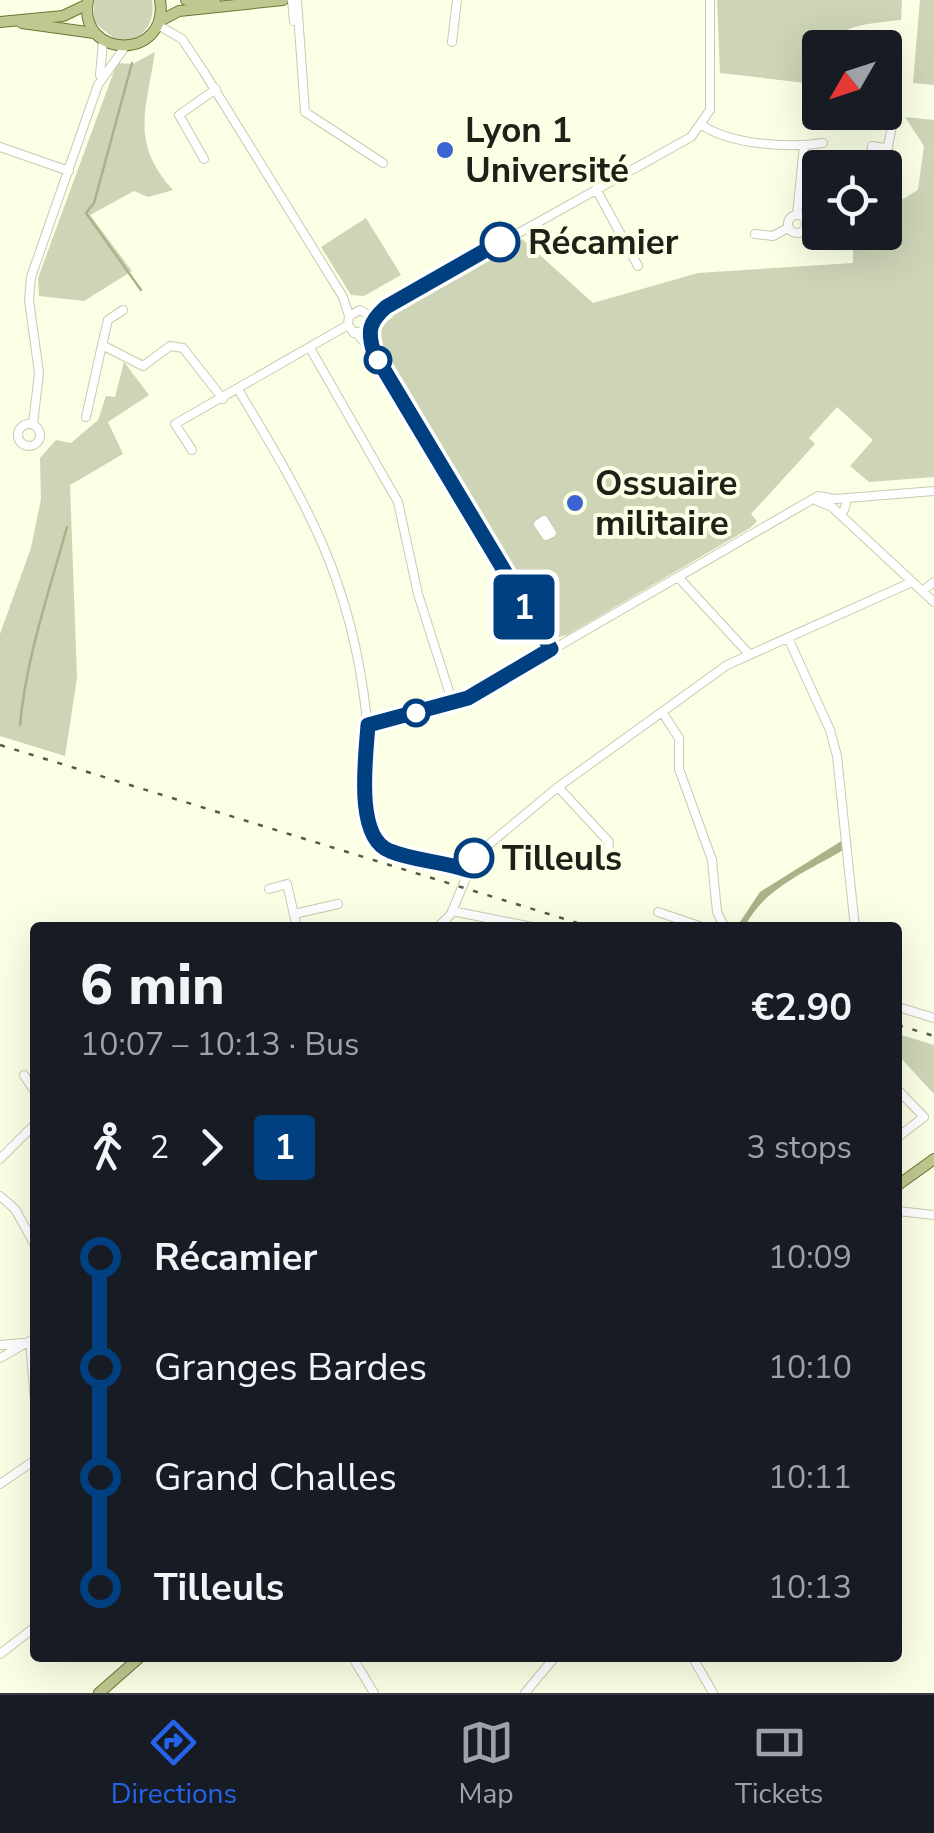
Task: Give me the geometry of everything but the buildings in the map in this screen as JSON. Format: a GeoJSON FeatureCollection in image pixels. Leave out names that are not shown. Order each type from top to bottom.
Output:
{"type":"FeatureCollection","features":[{"type":"Feature","properties":{"kind":"main road"},"geometry":{"type":"LineString","coordinates":[[159,23],[160,0]]}},
{"type":"Feature","properties":{"kind":"main road"},"geometry":{"type":"LineString","coordinates":[[186,0],[216,0]]}},
{"type":"Feature","properties":{"kind":"main road"},"geometry":{"type":"LineString","coordinates":[[6,22],[99,37],[124,48],[148,39],[159,23],[179,11],[283,0]]}},
{"type":"Feature","properties":{"kind":"main road"},"geometry":{"type":"LineString","coordinates":[[6,22],[63,16],[87,2],[99,37]]}},
{"type":"Feature","properties":{"kind":"main road"},"geometry":{"type":"LineString","coordinates":[[902,1180],[934,1158]]}},
{"type":"Feature","properties":{"kind":"main road"},"geometry":{"type":"LineString","coordinates":[[99,1693],[135,1662]]}},
{"type":"Feature","properties":{"kind":"street"},"geometry":{"type":"LineString","coordinates":[[294,0],[305,112],[311,120],[384,162]]}},
{"type":"Feature","properties":{"kind":"street"},"geometry":{"type":"LineString","coordinates":[[452,42],[457,0]]}},
{"type":"Feature","properties":{"kind":"street"},"geometry":{"type":"LineString","coordinates":[[357,334],[386,307],[691,138],[710,110],[710,0]]}},
{"type":"Feature","properties":{"kind":"street"},"geometry":{"type":"LineString","coordinates":[[159,23],[182,39],[216,90],[343,296],[357,334],[374,353],[551,649]]}},
{"type":"Feature","properties":{"kind":"street"},"geometry":{"type":"LineString","coordinates":[[98,85],[99,37]]}},
{"type":"Feature","properties":{"kind":"street"},"geometry":{"type":"LineString","coordinates":[[34,424],[39,361],[29,288],[98,85],[124,48]]}},
{"type":"Feature","properties":{"kind":"street"},"geometry":{"type":"LineString","coordinates":[[204,159],[179,115],[216,90]]}},
{"type":"Feature","properties":{"kind":"street"},"geometry":{"type":"LineString","coordinates":[[702,125],[716,135],[804,146],[823,143]]}},
{"type":"Feature","properties":{"kind":"street"},"geometry":{"type":"LineString","coordinates":[[885,148],[890,130]]}},
{"type":"Feature","properties":{"kind":"street"},"geometry":{"type":"LineString","coordinates":[[797,215],[804,146]]}},
{"type":"Feature","properties":{"kind":"street"},"geometry":{"type":"LineString","coordinates":[[0,147],[69,171]]}},
{"type":"Feature","properties":{"kind":"street"},"geometry":{"type":"LineString","coordinates":[[596,188],[638,266]]}},
{"type":"Feature","properties":{"kind":"street"},"geometry":{"type":"LineString","coordinates":[[788,228],[796,233],[804,230],[805,221],[797,215]]}},
{"type":"Feature","properties":{"kind":"street"},"geometry":{"type":"LineString","coordinates":[[788,228],[789,220],[797,215]]}},
{"type":"Feature","properties":{"kind":"street"},"geometry":{"type":"LineString","coordinates":[[756,234],[773,236],[788,228]]}},
{"type":"Feature","properties":{"kind":"street"},"geometry":{"type":"LineString","coordinates":[[343,296],[362,311],[370,325],[374,353]]}},
{"type":"Feature","properties":{"kind":"street"},"geometry":{"type":"LineString","coordinates":[[192,450],[175,424],[239,391],[362,311],[386,307]]}},
{"type":"Feature","properties":{"kind":"street"},"geometry":{"type":"LineString","coordinates":[[86,417],[108,320],[123,310]]}},
{"type":"Feature","properties":{"kind":"street"},"geometry":{"type":"LineString","coordinates":[[102,345],[143,366],[170,346],[183,348],[223,399]]}},
{"type":"Feature","properties":{"kind":"street"},"geometry":{"type":"LineString","coordinates":[[310,348],[398,502],[418,594],[454,704]]}},
{"type":"Feature","properties":{"kind":"street"},"geometry":{"type":"LineString","coordinates":[[239,391],[324,540],[359,649],[368,725],[365,786],[373,837],[388,851],[467,870]]}},
{"type":"Feature","properties":{"kind":"street"},"geometry":{"type":"LineString","coordinates":[[840,505],[861,496],[934,491]]}},
{"type":"Feature","properties":{"kind":"street"},"geometry":{"type":"LineString","coordinates":[[368,725],[454,704],[822,495],[840,505],[850,526],[934,602]]}},
{"type":"Feature","properties":{"kind":"street"},"geometry":{"type":"LineString","coordinates":[[678,576],[749,654]]}},
{"type":"Feature","properties":{"kind":"street"},"geometry":{"type":"LineString","coordinates":[[442,922],[452,911],[467,870],[499,832],[558,787],[749,654],[912,582]]}},
{"type":"Feature","properties":{"kind":"street"},"geometry":{"type":"LineString","coordinates":[[922,592],[934,582]]}},
{"type":"Feature","properties":{"kind":"street"},"geometry":{"type":"LineString","coordinates":[[788,638],[830,730],[848,834],[855,922]]}},
{"type":"Feature","properties":{"kind":"street"},"geometry":{"type":"LineString","coordinates":[[662,712],[678,738],[678,769],[712,860],[721,922]]}},
{"type":"Feature","properties":{"kind":"street"},"geometry":{"type":"LineString","coordinates":[[558,787],[608,842],[608,854],[597,864]]}},
{"type":"Feature","properties":{"kind":"street"},"geometry":{"type":"LineString","coordinates":[[269,889],[288,884],[296,922]]}},
{"type":"Feature","properties":{"kind":"street"},"geometry":{"type":"LineString","coordinates":[[294,914],[338,904]]}},
{"type":"Feature","properties":{"kind":"street"},"geometry":{"type":"LineString","coordinates":[[452,911],[507,922]]}},
{"type":"Feature","properties":{"kind":"street"},"geometry":{"type":"LineString","coordinates":[[658,912],[687,922]]}},
{"type":"Feature","properties":{"kind":"street"},"geometry":{"type":"LineString","coordinates":[[902,1007],[934,1018]]}},
{"type":"Feature","properties":{"kind":"street"},"geometry":{"type":"LineString","coordinates":[[24,1075],[30,1084]]}},
{"type":"Feature","properties":{"kind":"street"},"geometry":{"type":"LineString","coordinates":[[902,1094],[934,1125]]}},
{"type":"Feature","properties":{"kind":"street"},"geometry":{"type":"LineString","coordinates":[[902,1134],[924,1117]]}},
{"type":"Feature","properties":{"kind":"street"},"geometry":{"type":"LineString","coordinates":[[0,1159],[30,1129]]}},
{"type":"Feature","properties":{"kind":"street"},"geometry":{"type":"LineString","coordinates":[[0,1196],[15,1209],[30,1236]]}},
{"type":"Feature","properties":{"kind":"street"},"geometry":{"type":"LineString","coordinates":[[902,1212],[934,1215]]}},
{"type":"Feature","properties":{"kind":"street"},"geometry":{"type":"LineString","coordinates":[[0,1345],[30,1340]]}},
{"type":"Feature","properties":{"kind":"street"},"geometry":{"type":"LineString","coordinates":[[0,1358],[30,1341]]}},
{"type":"Feature","properties":{"kind":"street"},"geometry":{"type":"LineString","coordinates":[[0,1484],[30,1463]]}},
{"type":"Feature","properties":{"kind":"street"},"geometry":{"type":"LineString","coordinates":[[0,1654],[30,1631]]}},
{"type":"Feature","properties":{"kind":"street"},"geometry":{"type":"LineString","coordinates":[[355,1662],[374,1693]]}},
{"type":"Feature","properties":{"kind":"street"},"geometry":{"type":"LineString","coordinates":[[525,1693],[551,1662]]}},
{"type":"Feature","properties":{"kind":"street"},"geometry":{"type":"LineString","coordinates":[[695,1662],[713,1693]]}},
{"type":"Feature","properties":{"kind":"shaded area"},"geometry":{"type":"Polygon","coordinates":[[[94,0],[152,0],[152,17],[140,35],[117,41],[94,22],[94,0]]]}},
{"type":"Feature","properties":{"kind":"shaded area"},"geometry":{"type":"Polygon","coordinates":[[[717,0],[902,0],[901,20],[847,30],[802,30],[802,83],[720,73],[717,0]]]}},
{"type":"Feature","properties":{"kind":"shaded area"},"geometry":{"type":"Polygon","coordinates":[[[920,0],[934,0],[934,85],[913,83],[920,0]]]}},
{"type":"Feature","properties":{"kind":"shaded area"},"geometry":{"type":"Polygon","coordinates":[[[155,52],[145,109],[146,141],[160,173],[173,190],[148,197],[134,191],[90,215],[132,271],[84,301],[39,296],[38,278],[117,63],[133,64],[155,52]]]}},
{"type":"Feature","properties":{"kind":"shaded area"},"geometry":{"type":"Polygon","coordinates":[[[905,117],[934,120],[934,477],[869,482],[850,466],[873,440],[837,407],[809,438],[815,444],[751,514],[757,521],[750,528],[567,635],[555,638],[547,631],[390,367],[393,365],[379,339],[381,325],[393,317],[392,313],[522,239],[593,303],[698,273],[853,263],[853,250],[902,250],[902,199],[918,190],[924,146],[905,117]]]}},
{"type":"Feature","properties":{"kind":"shaded area"},"geometry":{"type":"Polygon","coordinates":[[[366,218],[401,275],[364,296],[351,295],[321,247],[366,218]]]}},
{"type":"Feature","properties":{"kind":"shaded area"},"geometry":{"type":"Polygon","coordinates":[[[124,362],[149,395],[108,422],[123,454],[70,485],[77,678],[65,756],[0,736],[0,634],[31,548],[41,499],[40,458],[56,440],[71,443],[98,420],[106,396],[115,397],[124,362]]]}},
{"type":"Feature","properties":{"kind":"shaded area"},"geometry":{"type":"Polygon","coordinates":[[[843,840],[845,849],[775,891],[748,922],[740,922],[760,892],[843,840]]]}},
{"type":"Feature","properties":{"kind":"shaded area"},"geometry":{"type":"Polygon","coordinates":[[[902,1035],[934,1045],[934,1094],[902,1059],[902,1035]]]}},
{"type":"Feature","properties":{"kind":"waterway"},"geometry":{"type":"LineString","coordinates":[[132,63],[94,203],[86,213],[141,290]]}},
{"type":"Feature","properties":{"kind":"waterway"},"geometry":{"type":"LineString","coordinates":[[20,725],[33,650],[67,527]]}},
{"type":"Feature","properties":{"kind":"railway"},"geometry":{"type":"LineString","coordinates":[[0,745],[575,922]]}},
{"type":"Feature","properties":{"kind":"railway"},"geometry":{"type":"LineString","coordinates":[[902,1026],[934,1036]]}},
{"type":"Feature","properties":{"kind":"bus line","name":"1"},"geometry":{"type":"LineString","coordinates":[[474,858],[467,870],[388,851],[373,837],[365,786],[368,725],[454,704],[551,649],[374,353],[368,330],[372,320],[386,307],[500,242]]}},
{"type":"Feature","properties":{"kind":"place","name":"Lyon 1 Université"},"geometry":{"type":"Point","coordinates":[445,150]}},
{"type":"Feature","properties":{"kind":"place","name":"Récamier"},"geometry":{"type":"Point","coordinates":[500,242]}},
{"type":"Feature","properties":{"kind":"place","name":"Ossuaire militaire"},"geometry":{"type":"Point","coordinates":[575,503]}},
{"type":"Feature","properties":{"kind":"place","name":"Tilleuls"},"geometry":{"type":"Point","coordinates":[474,858]}}]}
